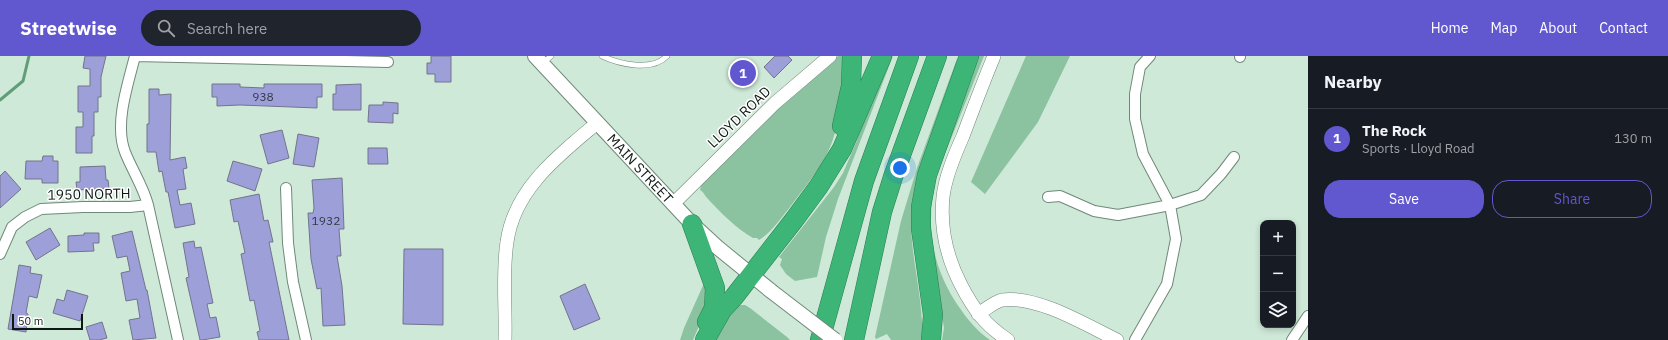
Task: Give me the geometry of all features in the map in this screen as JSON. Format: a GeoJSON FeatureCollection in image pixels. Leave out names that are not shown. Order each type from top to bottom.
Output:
{"type":"FeatureCollection","features":[{"type":"Feature","properties":{"kind":"highway"},"geometry":{"type":"LineString","coordinates":[[835,158],[851,86],[852,56]]}},
{"type":"Feature","properties":{"kind":"highway"},"geometry":{"type":"LineString","coordinates":[[705,340],[722,310],[815,192],[842,149],[882,56]]}},
{"type":"Feature","properties":{"kind":"highway"},"geometry":{"type":"LineString","coordinates":[[820,340],[864,181],[909,56]]}},
{"type":"Feature","properties":{"kind":"highway"},"geometry":{"type":"LineString","coordinates":[[854,340],[884,205],[937,56]]}},
{"type":"Feature","properties":{"kind":"highway"},"geometry":{"type":"LineString","coordinates":[[931,340],[933,315],[921,229],[921,207],[927,175],[969,56]]}},
{"type":"Feature","properties":{"kind":"highway"},"geometry":{"type":"LineString","coordinates":[[692,224],[715,288],[714,308],[703,331],[702,340]]}},
{"type":"Feature","properties":{"kind":"highway"},"geometry":{"type":"LineString","coordinates":[[828,340],[839,272]]}},
{"type":"Feature","properties":{"kind":"highway"},"geometry":{"type":"LineString","coordinates":[[861,340],[862,300]]}},
{"type":"Feature","properties":{"kind":"main road","name":"MAIN STREET"},"geometry":{"type":"LineString","coordinates":[[543,58],[597,123],[692,224],[750,276],[835,340]]}},
{"type":"Feature","properties":{"kind":"street"},"geometry":{"type":"LineString","coordinates":[[178,340],[144,190],[124,152],[121,135],[122,110],[135,56],[388,62]]}},
{"type":"Feature","properties":{"kind":"street","name":"LLOYD ROAD"},"geometry":{"type":"LineString","coordinates":[[672,204],[775,103],[830,56]]}},
{"type":"Feature","properties":{"kind":"street"},"geometry":{"type":"LineString","coordinates":[[994,56],[953,160],[943,196],[944,235],[953,269],[978,314],[993,330],[1008,340]]}},
{"type":"Feature","properties":{"kind":"street"},"geometry":{"type":"LineString","coordinates":[[1135,340],[1167,284],[1176,239],[1170,205],[1143,154],[1135,119],[1135,94],[1140,67],[1150,56]]}},
{"type":"Feature","properties":{"kind":"street"},"geometry":{"type":"LineString","coordinates":[[506,340],[505,281],[507,241],[514,215],[521,199],[541,172],[597,123]]}},
{"type":"Feature","properties":{"kind":"street"},"geometry":{"type":"LineString","coordinates":[[1048,197],[1060,196],[1094,211],[1118,215],[1170,205],[1201,195],[1221,174],[1234,157]]}},
{"type":"Feature","properties":{"kind":"street"},"geometry":{"type":"LineString","coordinates":[[286,188],[288,244],[293,282],[306,340]]}},
{"type":"Feature","properties":{"kind":"street","name":"1950 NORTH"},"geometry":{"type":"LineString","coordinates":[[0,254],[12,227],[25,217],[41,209],[130,207],[148,205]]}},
{"type":"Feature","properties":{"kind":"street"},"geometry":{"type":"LineString","coordinates":[[978,314],[1000,300],[1022,300],[1065,314],[1117,340]]}},
{"type":"Feature","properties":{"kind":"street"},"geometry":{"type":"LineString","coordinates":[[1292,340],[1308,316]]}},
{"type":"Feature","properties":{"kind":"lane"},"geometry":{"type":"LineString","coordinates":[[602,56],[613,61],[644,65],[662,61],[666,56]]}},
{"type":"Feature","properties":{"kind":"green space"},"geometry":{"type":"Polygon","coordinates":[[[838,56],[844,56],[842,98],[837,126],[828,153],[821,165],[776,225],[759,240],[757,238],[753,238],[729,220],[707,198],[700,190],[702,182],[768,115],[820,73],[838,56]]]}},
{"type":"Feature","properties":{"kind":"green space"},"geometry":{"type":"Polygon","coordinates":[[[886,56],[893,56],[838,199],[826,237],[817,277],[795,281],[786,274],[780,265],[782,259],[779,257],[834,187],[843,173],[856,143],[886,56]]]}},
{"type":"Feature","properties":{"kind":"green space"},"geometry":{"type":"Polygon","coordinates":[[[958,56],[954,72],[920,171],[911,211],[913,251],[921,310],[922,340],[891,340],[887,334],[876,339],[875,337],[901,221],[917,168],[958,56]]]}},
{"type":"Feature","properties":{"kind":"green space"},"geometry":{"type":"Polygon","coordinates":[[[977,56],[984,56],[937,174],[931,209],[931,226],[936,259],[949,291],[969,321],[990,340],[942,340],[944,328],[928,226],[933,177],[977,56]]]}},
{"type":"Feature","properties":{"kind":"green space"},"geometry":{"type":"Polygon","coordinates":[[[1026,56],[1070,56],[1038,122],[985,194],[971,182],[1026,56]]]}},
{"type":"Feature","properties":{"kind":"green space"},"geometry":{"type":"Polygon","coordinates":[[[705,281],[705,312],[693,340],[680,340],[684,328],[705,281]]]}},
{"type":"Feature","properties":{"kind":"green space"},"geometry":{"type":"Polygon","coordinates":[[[738,305],[745,305],[750,308],[790,340],[712,340],[719,326],[738,305]]]}},
{"type":"Feature","properties":{"kind":"building"},"geometry":{"type":"Polygon","coordinates":[[[85,56],[106,56],[101,77],[101,97],[98,97],[98,112],[94,112],[92,153],[76,153],[76,127],[83,127],[83,112],[78,112],[78,86],[90,86],[90,69],[83,68],[85,56]]]}},
{"type":"Feature","properties":{"kind":"building"},"geometry":{"type":"Polygon","coordinates":[[[431,56],[451,56],[451,82],[435,82],[435,74],[427,74],[427,63],[431,63],[431,56]]]}},
{"type":"Feature","properties":{"kind":"building"},"geometry":{"type":"Polygon","coordinates":[[[775,56],[788,56],[792,60],[774,78],[764,67],[775,56]]]}},
{"type":"Feature","properties":{"kind":"building"},"geometry":{"type":"Polygon","coordinates":[[[212,84],[240,84],[240,87],[264,88],[264,84],[322,84],[322,97],[317,97],[317,108],[240,105],[217,106],[217,97],[212,97],[212,84]]]}},
{"type":"Feature","properties":{"kind":"building"},"geometry":{"type":"Polygon","coordinates":[[[361,84],[361,110],[333,110],[333,94],[336,94],[336,85],[361,84]]]}},
{"type":"Feature","properties":{"kind":"building"},"geometry":{"type":"Polygon","coordinates":[[[149,89],[159,89],[159,95],[171,94],[170,160],[185,157],[187,168],[183,169],[186,189],[177,190],[180,205],[191,203],[195,224],[175,228],[162,171],[159,172],[156,152],[147,152],[149,89]]]}},
{"type":"Feature","properties":{"kind":"building"},"geometry":{"type":"Polygon","coordinates":[[[383,102],[398,103],[398,114],[393,113],[393,123],[368,122],[369,105],[383,105],[383,102]]]}},
{"type":"Feature","properties":{"kind":"building"},"geometry":{"type":"Polygon","coordinates":[[[282,130],[289,158],[268,164],[260,135],[282,130]]]}},
{"type":"Feature","properties":{"kind":"building"},"geometry":{"type":"Polygon","coordinates":[[[298,134],[319,138],[314,167],[293,164],[298,134]]]}},
{"type":"Feature","properties":{"kind":"building"},"geometry":{"type":"Polygon","coordinates":[[[368,148],[387,148],[388,164],[368,164],[368,148]]]}},
{"type":"Feature","properties":{"kind":"building"},"geometry":{"type":"Polygon","coordinates":[[[43,156],[53,156],[53,161],[58,161],[58,183],[42,183],[42,179],[25,179],[26,161],[42,161],[43,156]]]}},
{"type":"Feature","properties":{"kind":"building"},"geometry":{"type":"Polygon","coordinates":[[[233,161],[262,169],[255,191],[227,181],[233,161]]]}},
{"type":"Feature","properties":{"kind":"building"},"geometry":{"type":"Polygon","coordinates":[[[105,166],[106,180],[108,180],[109,188],[77,190],[76,182],[80,182],[80,167],[105,166]]]}},
{"type":"Feature","properties":{"kind":"building"},"geometry":{"type":"Polygon","coordinates":[[[5,171],[21,189],[0,208],[0,176],[5,171]]]}},
{"type":"Feature","properties":{"kind":"building"},"geometry":{"type":"Polygon","coordinates":[[[342,178],[344,229],[339,229],[341,256],[337,256],[342,286],[345,325],[323,326],[321,288],[317,289],[311,259],[308,213],[313,213],[314,208],[312,180],[342,178]]]}},
{"type":"Feature","properties":{"kind":"building"},"geometry":{"type":"Polygon","coordinates":[[[259,194],[264,221],[268,220],[273,242],[269,242],[289,340],[259,340],[257,332],[260,331],[254,300],[250,301],[241,254],[245,253],[238,221],[234,222],[230,200],[259,194]]]}},
{"type":"Feature","properties":{"kind":"building"},"geometry":{"type":"Polygon","coordinates":[[[50,228],[60,245],[36,260],[26,242],[50,228]]]}},
{"type":"Feature","properties":{"kind":"building"},"geometry":{"type":"Polygon","coordinates":[[[132,231],[147,290],[156,338],[133,340],[129,320],[140,318],[137,299],[126,301],[121,273],[130,271],[127,256],[117,258],[112,236],[132,231]]]}},
{"type":"Feature","properties":{"kind":"building"},"geometry":{"type":"Polygon","coordinates":[[[84,233],[99,233],[99,243],[93,243],[94,251],[68,252],[68,236],[84,235],[84,233]]]}},
{"type":"Feature","properties":{"kind":"building"},"geometry":{"type":"Polygon","coordinates":[[[194,241],[195,248],[201,247],[213,303],[207,304],[210,318],[216,317],[220,337],[200,340],[186,278],[189,277],[183,243],[194,241]]]}},
{"type":"Feature","properties":{"kind":"building"},"geometry":{"type":"Polygon","coordinates":[[[404,249],[443,249],[443,325],[403,324],[404,249]]]}},
{"type":"Feature","properties":{"kind":"building"},"geometry":{"type":"Polygon","coordinates":[[[19,265],[31,267],[30,273],[42,275],[37,298],[29,296],[26,313],[28,314],[26,332],[8,329],[19,265]]]}},
{"type":"Feature","properties":{"kind":"building"},"geometry":{"type":"Polygon","coordinates":[[[585,284],[600,319],[574,330],[560,296],[585,284]]]}},
{"type":"Feature","properties":{"kind":"building"},"geometry":{"type":"Polygon","coordinates":[[[67,290],[88,296],[80,321],[53,313],[57,299],[64,301],[67,290]]]}},
{"type":"Feature","properties":{"kind":"building"},"geometry":{"type":"Polygon","coordinates":[[[102,322],[107,338],[90,340],[86,327],[102,322]]]}},
{"type":"Feature","properties":{"kind":"waterway"},"geometry":{"type":"LineString","coordinates":[[0,100],[23,81],[29,56]]}},
{"type":"Feature","properties":{"kind":"place","name":"The Rock"},"geometry":{"type":"Point","coordinates":[743,73]}}]}
